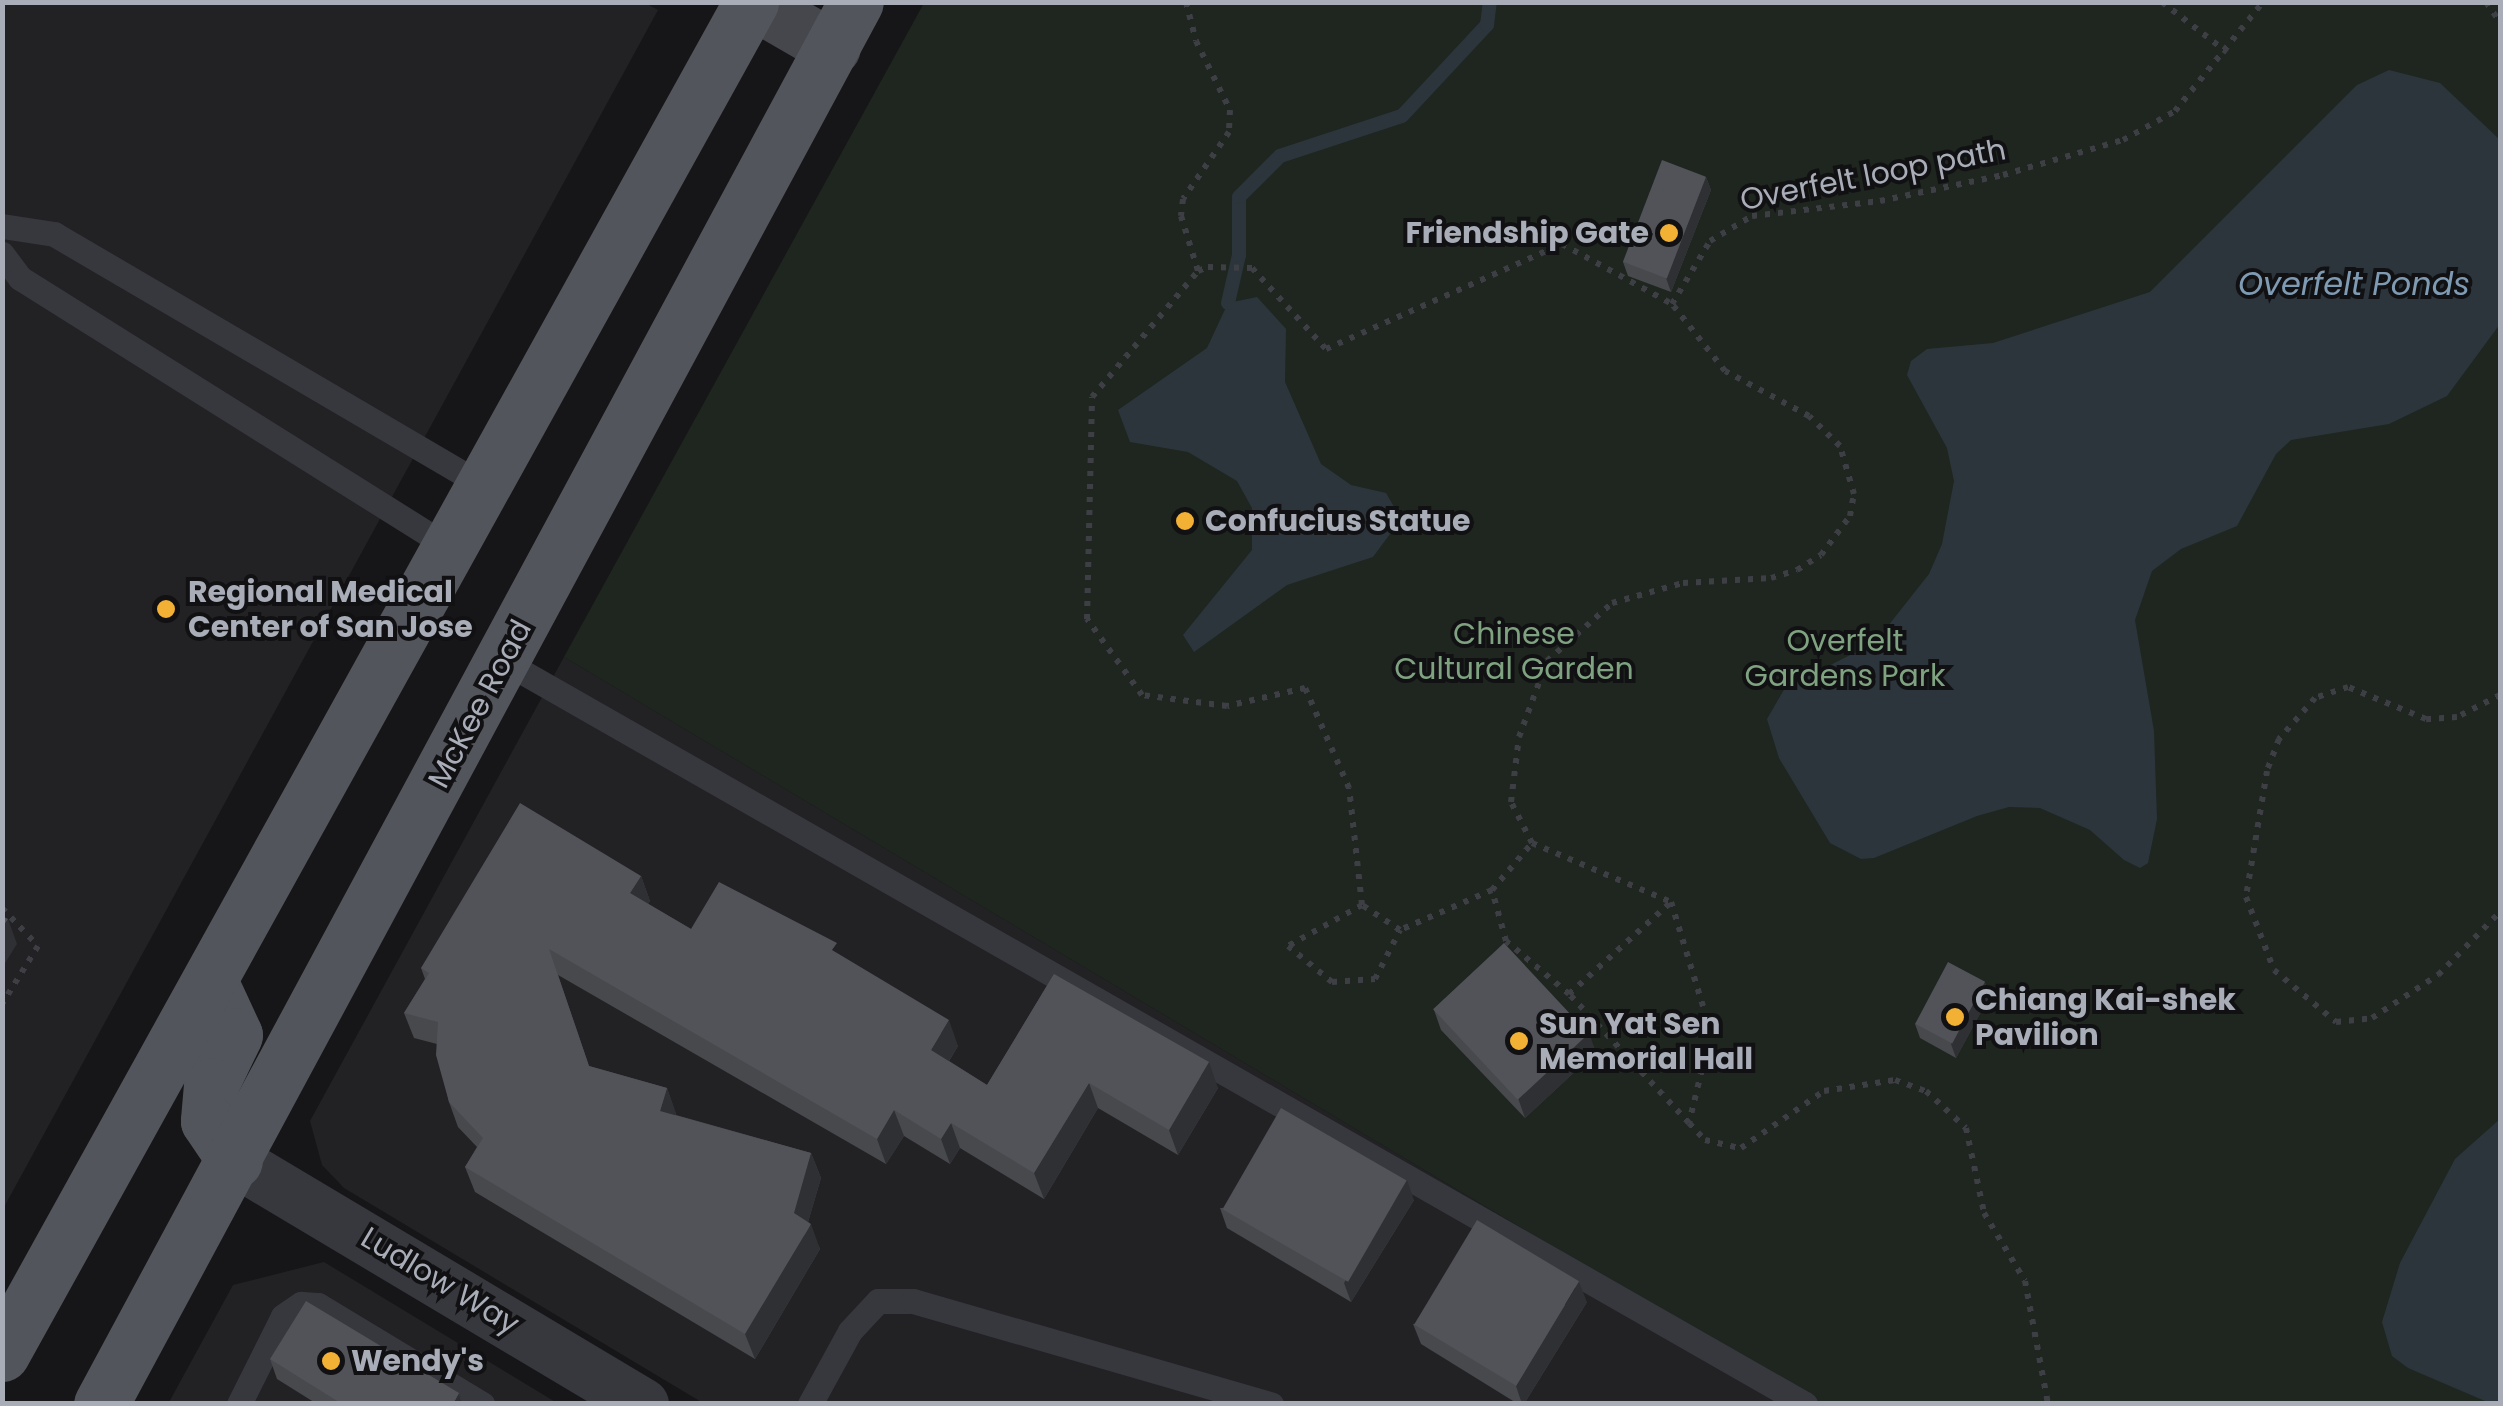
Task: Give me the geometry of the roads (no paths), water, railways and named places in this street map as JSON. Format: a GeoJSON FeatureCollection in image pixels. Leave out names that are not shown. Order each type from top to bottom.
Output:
{"type":"FeatureCollection","features":[{"type":"Feature","properties":{"kind":"main road"},"geometry":{"type":"LineString","coordinates":[[2,1354],[452,549],[752,2]]}},
{"type":"Feature","properties":{"kind":"main road","name":"McKee Road"},"geometry":{"type":"LineString","coordinates":[[100,1404],[505,662],[844,25]]}},
{"type":"Feature","properties":{"kind":"main road"},"geometry":{"type":"LineString","coordinates":[[211,983],[235,1036],[211,1084],[208,1121],[235,1161]]}},
{"type":"Feature","properties":{"kind":"street"},"geometry":{"type":"LineString","coordinates":[[752,2],[844,25]]}},
{"type":"Feature","properties":{"kind":"street","name":"Ludlow Way"},"geometry":{"type":"LineString","coordinates":[[235,1161],[643,1404]]}},
{"type":"Feature","properties":{"kind":"lane"},"geometry":{"type":"LineString","coordinates":[[2,226],[54,234],[486,487]]}},
{"type":"Feature","properties":{"kind":"lane"},"geometry":{"type":"LineString","coordinates":[[2,254],[20,278],[452,549]]}},
{"type":"Feature","properties":{"kind":"lane"},"geometry":{"type":"LineString","coordinates":[[505,662],[1805,1404]]}},
{"type":"Feature","properties":{"kind":"lane"},"geometry":{"type":"LineString","coordinates":[[820,1401],[850,1331],[878,1301],[912,1301],[1270,1404]]}},
{"type":"Feature","properties":{"kind":"lane"},"geometry":{"type":"LineString","coordinates":[[238,1404],[283,1316],[300,1304],[318,1304],[482,1404]]}},
{"type":"Feature","properties":{"kind":"water","name":"Overfelt Ponds"},"geometry":{"type":"Polygon","coordinates":[[[2389,70],[2440,83],[2500,140],[2500,324],[2447,396],[2389,424],[2291,440],[2276,454],[2237,526],[2181,549],[2152,571],[2135,620],[2154,731],[2157,819],[2148,863],[2140,868],[2124,860],[2090,830],[2040,808],[2009,807],[1977,816],[1874,858],[1861,859],[1830,843],[1779,758],[1767,719],[1785,688],[1866,647],[1884,631],[1929,574],[1942,544],[1954,481],[1947,448],[1907,375],[1911,361],[1927,349],[1993,343],[2150,292],[2357,85],[2389,70]]]}},
{"type":"Feature","properties":{"kind":"water"},"geometry":{"type":"Polygon","coordinates":[[[1257,297],[1286,329],[1285,382],[1321,464],[1351,485],[1386,493],[1401,519],[1373,557],[1287,585],[1194,652],[1183,635],[1252,550],[1252,508],[1237,481],[1188,452],[1130,442],[1118,410],[1207,348],[1228,303],[1257,297]]]}},
{"type":"Feature","properties":{"kind":"water"},"geometry":{"type":"Polygon","coordinates":[[[2500,1119],[2500,1403],[2492,1404],[2408,1368],[2392,1356],[2382,1322],[2400,1263],[2455,1159],[2500,1119]]]}},
{"type":"Feature","properties":{"kind":"waterway"},"geometry":{"type":"LineString","coordinates":[[1228,303],[1239,255],[1239,197],[1280,156],[1402,116],[1487,25],[1490,2]]}},
{"type":"Feature","properties":{"kind":"place","name":"Friendship Gate"},"geometry":{"type":"Point","coordinates":[1669,233]}},
{"type":"Feature","properties":{"kind":"place","name":"Confucius Statue"},"geometry":{"type":"Point","coordinates":[1185,521]}},
{"type":"Feature","properties":{"kind":"place","name":"Regional Medical Center of San Jose"},"geometry":{"type":"Point","coordinates":[166,609]}},
{"type":"Feature","properties":{"kind":"place","name":"Chiang Kai-shek Pavilion"},"geometry":{"type":"Point","coordinates":[1955,1017]}},
{"type":"Feature","properties":{"kind":"place","name":"Sun Yat Sen Memorial Hall"},"geometry":{"type":"Point","coordinates":[1519,1041]}},
{"type":"Feature","properties":{"kind":"place","name":"Wendy's"},"geometry":{"type":"Point","coordinates":[331,1361]}},
{"type":"Feature","properties":{"kind":"park label","name":"Chinese Cultural Garden"},"geometry":{"type":"Point","coordinates":[1514,651]}},
{"type":"Feature","properties":{"kind":"park label","name":"Overfelt Gardens Park"},"geometry":{"type":"Point","coordinates":[1845,658]}}]}
